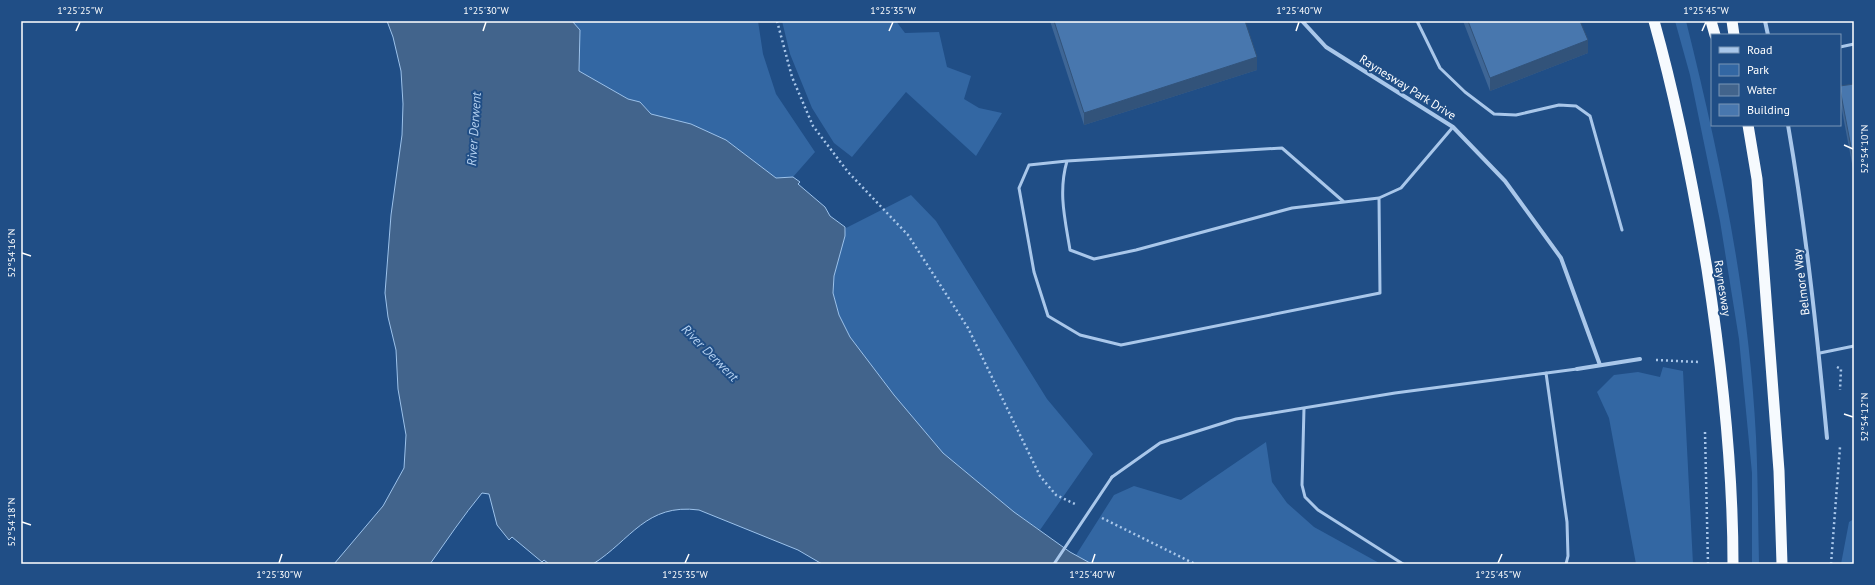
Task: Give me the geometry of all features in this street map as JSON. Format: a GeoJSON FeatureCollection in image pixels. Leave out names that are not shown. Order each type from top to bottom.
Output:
{"type":"FeatureCollection","features":[{"type":"Feature","properties":{"kind":"highway","name":"Raynesway"},"geometry":{"type":"LineString","coordinates":[[1654,21],[1670,76],[1693,185],[1716,332],[1727,435],[1733,529],[1733,564]]}},
{"type":"Feature","properties":{"kind":"highway"},"geometry":{"type":"LineString","coordinates":[[1711,21],[1715,34]]}},
{"type":"Feature","properties":{"kind":"highway"},"geometry":{"type":"LineString","coordinates":[[1732,21],[1734,34]]}},
{"type":"Feature","properties":{"kind":"highway"},"geometry":{"type":"LineString","coordinates":[[1741,126],[1757,179]]}},
{"type":"Feature","properties":{"kind":"highway"},"geometry":{"type":"LineString","coordinates":[[1748,126],[1757,179],[1779,471],[1782,564]]}},
{"type":"Feature","properties":{"kind":"street","name":"Raynesway Park Drive"},"geometry":{"type":"LineString","coordinates":[[1302,21],[1326,47],[1453,127],[1505,181],[1561,258],[1600,365]]}},
{"type":"Feature","properties":{"kind":"street"},"geometry":{"type":"LineString","coordinates":[[1765,21],[1768,34]]}},
{"type":"Feature","properties":{"kind":"street","name":"Belmore Way"},"geometry":{"type":"LineString","coordinates":[[1788,126],[1802,205],[1820,353],[1827,438]]}},
{"type":"Feature","properties":{"kind":"street"},"geometry":{"type":"LineString","coordinates":[[1577,369],[1640,359]]}},
{"type":"Feature","properties":{"kind":"lane"},"geometry":{"type":"LineString","coordinates":[[1417,21],[1440,68],[1465,92],[1494,114],[1516,115],[1559,105],[1576,106],[1590,116],[1622,230]]}},
{"type":"Feature","properties":{"kind":"lane"},"geometry":{"type":"LineString","coordinates":[[1841,47],[1854,44]]}},
{"type":"Feature","properties":{"kind":"lane"},"geometry":{"type":"LineString","coordinates":[[1067,161],[1063,174],[1062,199],[1070,250],[1094,259],[1136,250],[1292,208],[1379,198],[1401,188],[1453,127]]}},
{"type":"Feature","properties":{"kind":"lane"},"geometry":{"type":"LineString","coordinates":[[1344,202],[1282,148],[1067,161],[1029,165],[1019,188],[1034,272],[1048,316],[1080,335],[1121,345],[1380,292],[1379,198]]}},
{"type":"Feature","properties":{"kind":"lane"},"geometry":{"type":"LineString","coordinates":[[1820,353],[1854,346]]}},
{"type":"Feature","properties":{"kind":"lane"},"geometry":{"type":"LineString","coordinates":[[1054,564],[1112,477],[1160,443],[1236,419],[1395,393],[1577,369]]}},
{"type":"Feature","properties":{"kind":"lane"},"geometry":{"type":"LineString","coordinates":[[1546,373],[1567,522],[1568,556],[1566,564]]}},
{"type":"Feature","properties":{"kind":"lane"},"geometry":{"type":"LineString","coordinates":[[1304,408],[1302,485],[1305,497],[1318,510],[1403,564]]}},
{"type":"Feature","properties":{"kind":"path"},"geometry":{"type":"LineString","coordinates":[[777,21],[792,77],[813,126],[848,172],[908,235],[968,328],[1040,476],[1056,495],[1077,506]]}},
{"type":"Feature","properties":{"kind":"path"},"geometry":{"type":"LineString","coordinates":[[1820,353],[1841,370],[1840,393]]}},
{"type":"Feature","properties":{"kind":"path"},"geometry":{"type":"LineString","coordinates":[[1698,354],[1700,369]]}},
{"type":"Feature","properties":{"kind":"path"},"geometry":{"type":"LineString","coordinates":[[1640,359],[1700,362]]}},
{"type":"Feature","properties":{"kind":"path"},"geometry":{"type":"LineString","coordinates":[[1705,430],[1708,564]]}},
{"type":"Feature","properties":{"kind":"path"},"geometry":{"type":"LineString","coordinates":[[1831,564],[1840,446]]}},
{"type":"Feature","properties":{"kind":"path"},"geometry":{"type":"LineString","coordinates":[[1098,516],[1195,564]]}},
{"type":"Feature","properties":{"kind":"green space"},"geometry":{"type":"Polygon","coordinates":[[[572,21],[758,21],[763,54],[776,94],[815,152],[793,177],[776,178],[726,140],[691,124],[651,114],[640,102],[628,99],[579,71],[580,31],[572,21]]]}},
{"type":"Feature","properties":{"kind":"green space"},"geometry":{"type":"Polygon","coordinates":[[[782,21],[896,21],[905,33],[939,32],[947,67],[971,76],[964,99],[979,108],[1002,113],[976,156],[906,92],[852,157],[834,143],[812,108],[790,54],[782,21]]]}},
{"type":"Feature","properties":{"kind":"green space"},"geometry":{"type":"Polygon","coordinates":[[[1675,21],[1686,21],[1721,175],[1740,280],[1747,332],[1756,437],[1759,564],[1752,564],[1752,473],[1739,339],[1720,221],[1690,75],[1675,21]]]}},
{"type":"Feature","properties":{"kind":"green space"},"geometry":{"type":"Polygon","coordinates":[[[911,195],[936,221],[1047,399],[1093,454],[1040,530],[1014,512],[943,453],[894,395],[850,337],[839,315],[833,293],[834,276],[846,228],[911,195]]]}},
{"type":"Feature","properties":{"kind":"green space"},"geometry":{"type":"Polygon","coordinates":[[[1663,367],[1683,371],[1693,564],[1636,564],[1609,418],[1597,392],[1614,375],[1638,372],[1660,377],[1663,367]]]}},
{"type":"Feature","properties":{"kind":"green space"},"geometry":{"type":"Polygon","coordinates":[[[1266,442],[1272,482],[1287,503],[1314,527],[1381,564],[1095,564],[1090,563],[1076,555],[1114,495],[1134,486],[1181,500],[1266,442]]]}},
{"type":"Feature","properties":{"kind":"green space"},"geometry":{"type":"Polygon","coordinates":[[[1854,519],[1854,564],[1841,564],[1849,522],[1854,519]]]}},
{"type":"Feature","properties":{"kind":"water","name":"River Derwent"},"geometry":{"type":"Polygon","coordinates":[[[387,21],[572,21],[580,30],[579,71],[628,99],[640,102],[651,114],[691,124],[726,140],[776,178],[793,177],[800,182],[798,184],[825,207],[830,216],[845,227],[845,236],[834,276],[833,293],[839,315],[850,337],[894,395],[943,453],[1014,512],[1070,552],[1090,563],[1095,564],[822,564],[798,550],[699,510],[681,509],[665,512],[640,525],[606,555],[593,564],[549,564],[544,560],[542,562],[512,537],[509,540],[497,525],[489,494],[482,493],[430,564],[334,564],[383,506],[404,468],[406,435],[398,389],[396,350],[388,317],[385,293],[391,215],[402,135],[403,104],[401,71],[393,37],[387,21]]]}},
{"type":"Feature","properties":{"kind":"building"},"geometry":{"type":"Polygon","coordinates":[[[1054,21],[1245,21],[1257,57],[1084,113],[1054,21]]]}},
{"type":"Feature","properties":{"kind":"building"},"geometry":{"type":"Polygon","coordinates":[[[1468,21],[1580,21],[1588,40],[1490,78],[1468,21]]]}},
{"type":"Feature","properties":{"kind":"building"},"geometry":{"type":"Polygon","coordinates":[[[1854,84],[1854,163],[1841,94],[1841,86],[1854,84]]]}}]}
